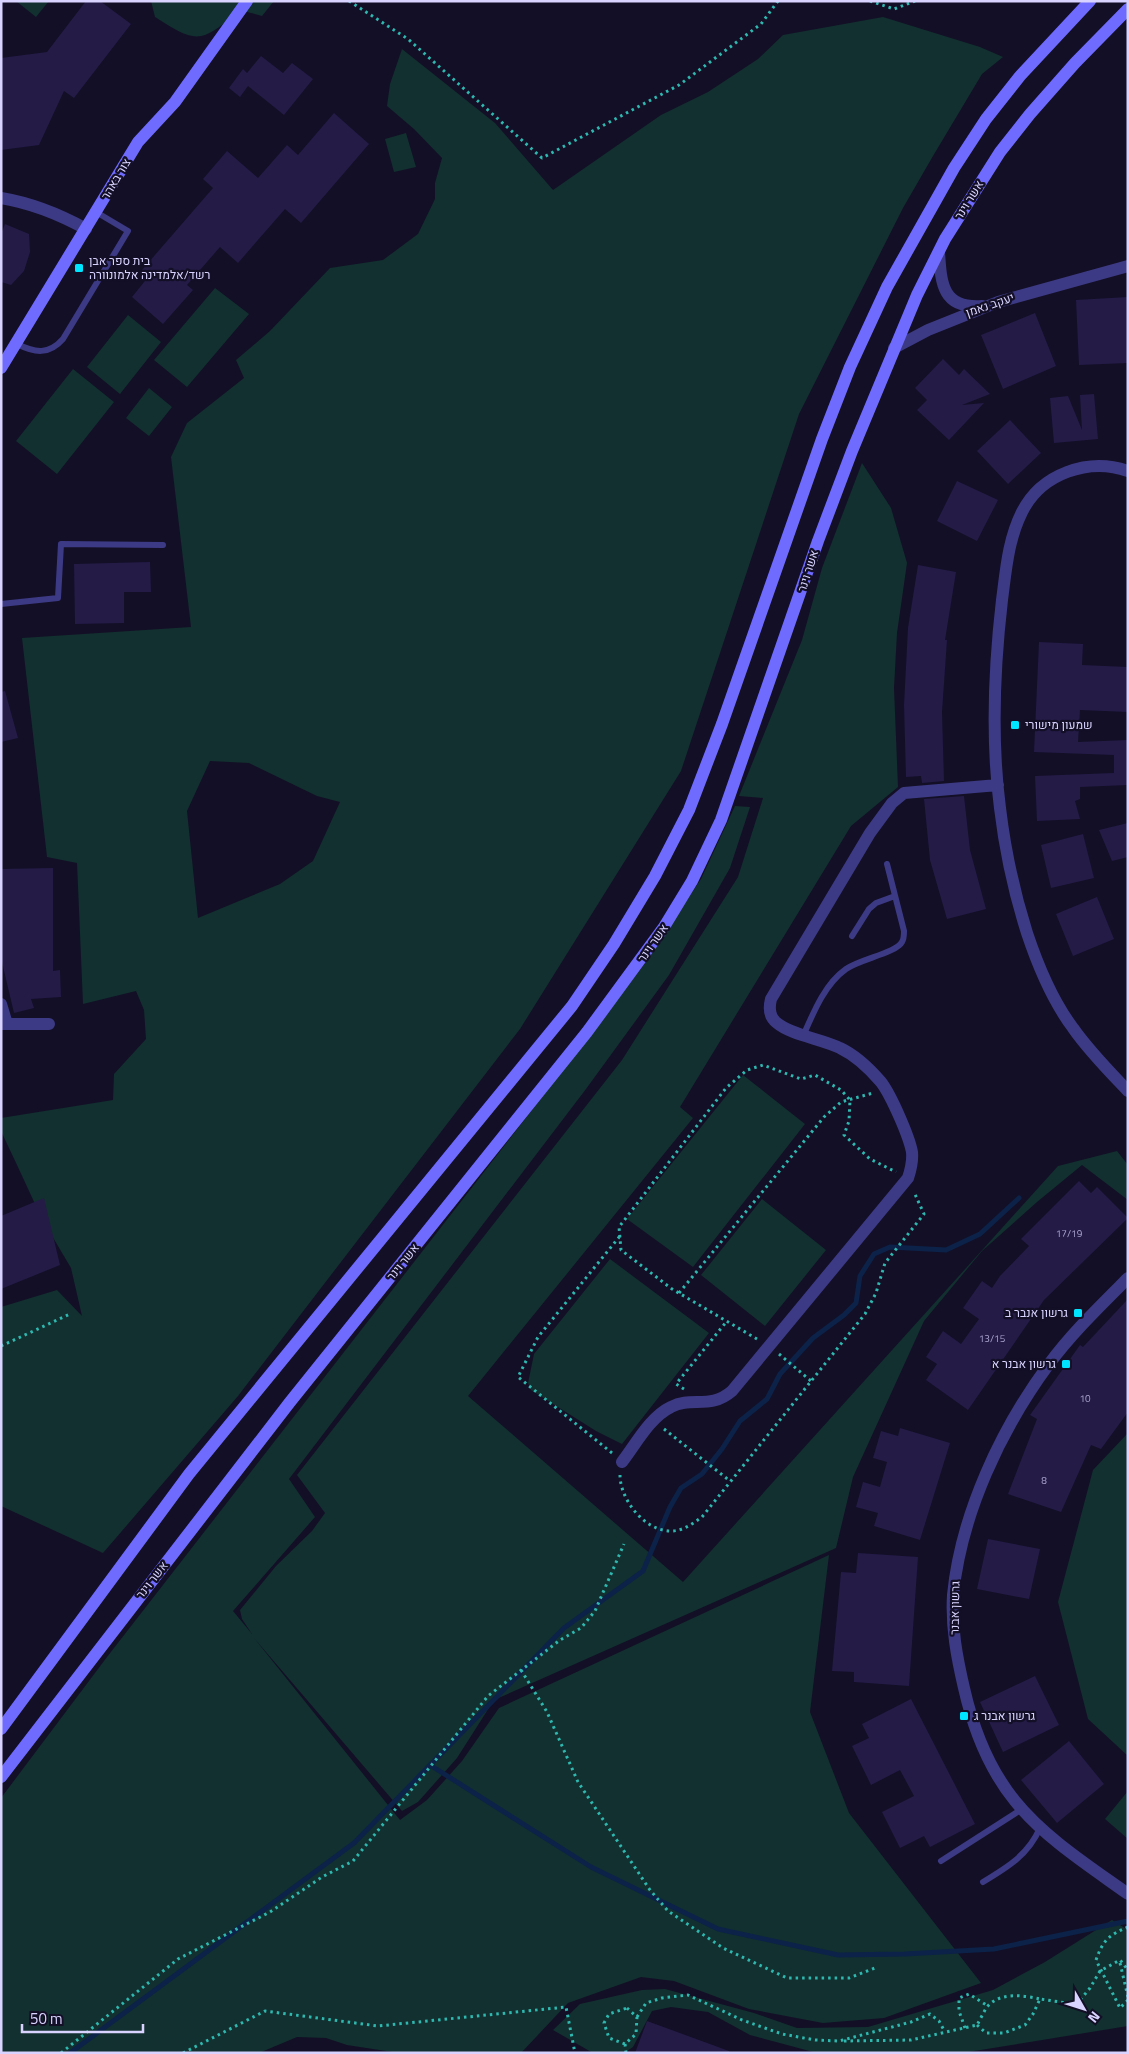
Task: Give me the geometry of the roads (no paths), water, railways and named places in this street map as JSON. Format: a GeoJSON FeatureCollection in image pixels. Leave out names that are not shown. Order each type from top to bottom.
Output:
{"type":"FeatureCollection","features":[{"type":"Feature","properties":{"kind":"main road","name":"צור באהר"},"geometry":{"type":"LineString","coordinates":[[1,368],[138,142],[174,102],[247,1]]}},
{"type":"Feature","properties":{"kind":"main road"},"geometry":{"type":"LineString","coordinates":[[1,1729],[189,1474],[572,1006],[614,944],[655,876],[689,810],[722,724],[822,439],[850,367],[886,287],[954,168],[986,119],[1020,76],[1090,1]]}},
{"type":"Feature","properties":{"kind":"main road","name":"אשר וינר"},"geometry":{"type":"LineString","coordinates":[[1,1777],[278,1417],[587,1032],[664,927],[692,882],[722,820],[818,542],[855,442],[917,295],[971,196],[1000,152],[1075,63],[1128,10]]}},
{"type":"Feature","properties":{"kind":"street"},"geometry":{"type":"LineString","coordinates":[[1,198],[26,202],[61,216],[86,229]]}},
{"type":"Feature","properties":{"kind":"street"},"geometry":{"type":"LineString","coordinates":[[939,252],[943,288],[948,296],[960,304],[990,305]]}},
{"type":"Feature","properties":{"kind":"street","name":"יעקב נאמן"},"geometry":{"type":"LineString","coordinates":[[894,348],[928,330],[990,305],[1033,291],[1128,266]]}},
{"type":"Feature","properties":{"kind":"street","name":"יעקב נאמן"},"geometry":{"type":"LineString","coordinates":[[1091,277],[1128,275]]}},
{"type":"Feature","properties":{"kind":"street"},"geometry":{"type":"LineString","coordinates":[[1128,471],[1116,466],[1090,465],[1064,472],[1041,487],[1022,511],[1010,544],[1000,620],[995,695],[998,785],[1005,843],[1012,880],[1028,934],[1055,1001],[1072,1028],[1128,1091]]}},
{"type":"Feature","properties":{"kind":"street"},"geometry":{"type":"LineString","coordinates":[[622,1462],[654,1421],[671,1407],[684,1403],[702,1403],[723,1399],[732,1391],[908,1178],[912,1167],[912,1151],[900,1118],[883,1084],[863,1063],[841,1048],[784,1028],[774,1022],[769,1009],[771,998],[870,833],[892,803],[904,793],[998,785]]}},
{"type":"Feature","properties":{"kind":"street"},"geometry":{"type":"LineString","coordinates":[[1,1004],[4,1024],[49,1024]]}},
{"type":"Feature","properties":{"kind":"street","name":"גרשון אבנר"},"geometry":{"type":"LineString","coordinates":[[1124,1892],[1040,1827],[1022,1809],[997,1775],[981,1742],[968,1708],[955,1650],[953,1597],[959,1559],[971,1514],[989,1466],[1024,1401],[1050,1364],[1081,1326],[1128,1278]]}},
{"type":"Feature","properties":{"kind":"lane"},"geometry":{"type":"LineString","coordinates":[[17,344],[40,352],[57,345],[63,339],[128,231],[96,212]]}},
{"type":"Feature","properties":{"kind":"lane"},"geometry":{"type":"LineString","coordinates":[[1,604],[58,598],[61,544],[163,545]]}},
{"type":"Feature","properties":{"kind":"lane"},"geometry":{"type":"LineString","coordinates":[[804,1034],[827,988],[846,969],[865,959],[895,950],[903,942],[904,931],[887,864]]}},
{"type":"Feature","properties":{"kind":"lane"},"geometry":{"type":"LineString","coordinates":[[852,936],[869,909],[876,903],[895,896]]}},
{"type":"Feature","properties":{"kind":"lane"},"geometry":{"type":"LineString","coordinates":[[941,1861],[1022,1809]]}},
{"type":"Feature","properties":{"kind":"lane"},"geometry":{"type":"LineString","coordinates":[[983,1882],[1012,1865],[1024,1855],[1034,1841],[1040,1827]]}},
{"type":"Feature","properties":{"kind":"waterway"},"geometry":{"type":"LineString","coordinates":[[70,2053],[354,1843],[564,1628],[643,1571],[670,1507],[681,1488],[702,1474],[722,1449],[740,1421],[767,1399],[780,1374],[813,1338],[844,1315],[856,1303],[860,1276],[874,1254],[890,1247],[946,1250],[980,1234],[1019,1198]]}},
{"type":"Feature","properties":{"kind":"waterway"},"geometry":{"type":"LineString","coordinates":[[430,1765],[591,1867],[718,1929],[838,1955],[905,1954],[994,1949],[1128,1921]]}},
{"type":"Feature","properties":{"kind":"place","name":"בית ספר אבן רשד/אלמדינה אלמונוורה"},"geometry":{"type":"Point","coordinates":[79,268]}},
{"type":"Feature","properties":{"kind":"place","name":"שמעון מישורי"},"geometry":{"type":"Point","coordinates":[1015,725]}},
{"type":"Feature","properties":{"kind":"place","name":"גרשון אנבר ב"},"geometry":{"type":"Point","coordinates":[1078,1313]}},
{"type":"Feature","properties":{"kind":"place","name":"גרשון אבנר א"},"geometry":{"type":"Point","coordinates":[1066,1364]}},
{"type":"Feature","properties":{"kind":"place","name":"גרשון אבנר ג"},"geometry":{"type":"Point","coordinates":[964,1716]}}]}
